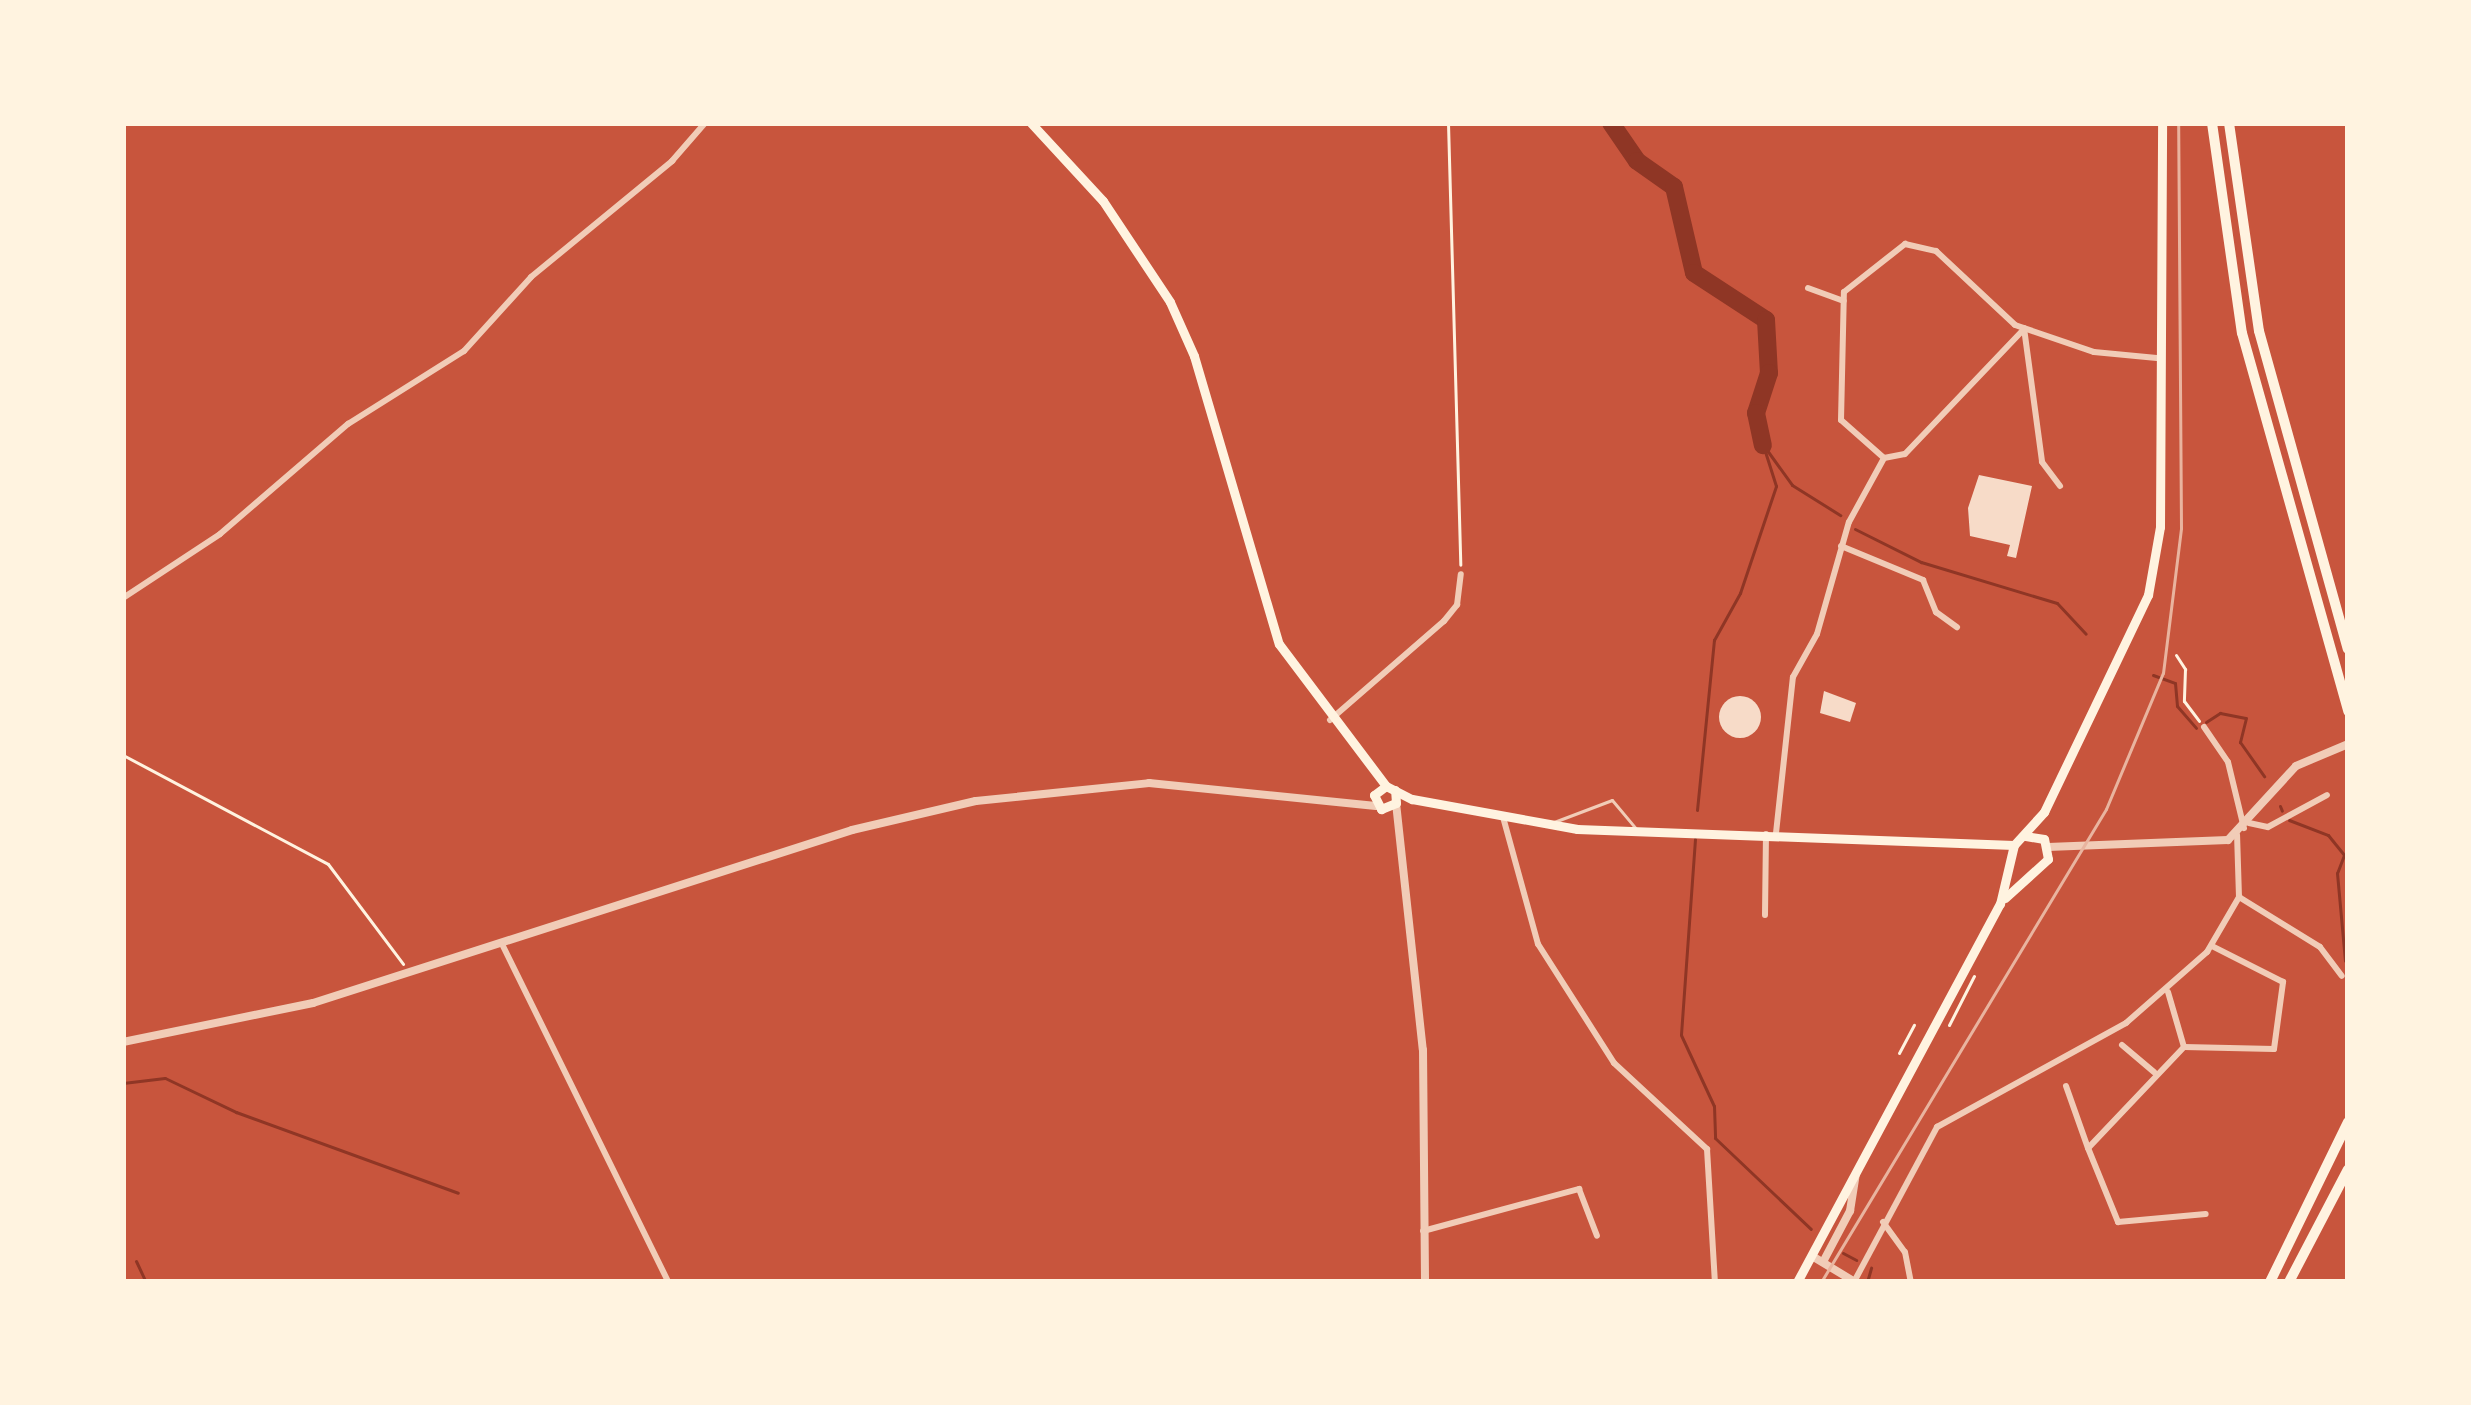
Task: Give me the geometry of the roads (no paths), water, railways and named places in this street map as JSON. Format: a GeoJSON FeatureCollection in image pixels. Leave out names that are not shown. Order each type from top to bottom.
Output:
{"type":"FeatureCollection","features":[{"type":"Feature","properties":{"kind":"highway"},"geometry":{"type":"LineString","coordinates":[[2212,123],[2242,333],[2348,711]]}},
{"type":"Feature","properties":{"kind":"highway"},"geometry":{"type":"LineString","coordinates":[[2229,123],[2259,331],[2348,649]]}},
{"type":"Feature","properties":{"kind":"highway"},"geometry":{"type":"LineString","coordinates":[[2270,1282],[2348,1122]]}},
{"type":"Feature","properties":{"kind":"highway"},"geometry":{"type":"LineString","coordinates":[[2289,1282],[2348,1169]]}},
{"type":"Feature","properties":{"kind":"main road"},"geometry":{"type":"LineString","coordinates":[[1030,123],[1120,223],[1181,324],[1271,628],[1382,796],[1396,803],[1412,800]]}},
{"type":"Feature","properties":{"kind":"main road"},"geometry":{"type":"LineString","coordinates":[[1382,796],[1548,825],[1638,832],[2014,845],[2044,812],[2151,584],[2160,510],[2157,358],[2162,123]]}},
{"type":"Feature","properties":{"kind":"main road"},"geometry":{"type":"LineString","coordinates":[[2000,904],[2030,872],[2046,864],[2048,847],[2040,837],[2044,812]]}},
{"type":"Feature","properties":{"kind":"main road"},"geometry":{"type":"LineString","coordinates":[[2024,836],[2040,837]]}},
{"type":"Feature","properties":{"kind":"main road"},"geometry":{"type":"LineString","coordinates":[[1797,1282],[2000,904],[2015,863],[2014,845]]}},
{"type":"Feature","properties":{"kind":"main road"},"geometry":{"type":"LineString","coordinates":[[2015,863],[2030,872]]}},
{"type":"Feature","properties":{"kind":"street"},"geometry":{"type":"LineString","coordinates":[[123,598],[220,534],[348,424],[464,351],[531,277],[658,172],[705,123]]}},
{"type":"Feature","properties":{"kind":"street"},"geometry":{"type":"LineString","coordinates":[[1884,458],[1841,421],[1844,301],[1853,278],[1905,244],[1936,251],[1988,304],[2024,328],[2094,352],[2157,358]]}},
{"type":"Feature","properties":{"kind":"street"},"geometry":{"type":"LineString","coordinates":[[1808,288],[1844,301]]}},
{"type":"Feature","properties":{"kind":"street"},"geometry":{"type":"LineString","coordinates":[[1884,458],[1905,454],[2024,328]]}},
{"type":"Feature","properties":{"kind":"street"},"geometry":{"type":"LineString","coordinates":[[2024,328],[2042,462],[2060,486]]}},
{"type":"Feature","properties":{"kind":"street"},"geometry":{"type":"LineString","coordinates":[[1765,915],[1771,833],[1793,677],[1817,634],[1841,547],[1884,458]]}},
{"type":"Feature","properties":{"kind":"street"},"geometry":{"type":"LineString","coordinates":[[1841,547],[1923,580],[1936,612],[1957,627]]}},
{"type":"Feature","properties":{"kind":"street"},"geometry":{"type":"LineString","coordinates":[[1330,720],[1444,621],[1457,605],[1461,574]]}},
{"type":"Feature","properties":{"kind":"street"},"geometry":{"type":"LineString","coordinates":[[1812,1256],[1855,1281],[1883,1222],[1946,1120],[2036,1078],[2168,992],[2212,946],[2239,896],[2243,829],[2228,762],[2204,727]]}},
{"type":"Feature","properties":{"kind":"street"},"geometry":{"type":"LineString","coordinates":[[2243,829],[2296,766],[2348,744]]}},
{"type":"Feature","properties":{"kind":"street"},"geometry":{"type":"LineString","coordinates":[[123,1042],[313,1003],[867,826],[976,801],[1148,783],[1358,800],[1382,796],[1396,828]]}},
{"type":"Feature","properties":{"kind":"street"},"geometry":{"type":"LineString","coordinates":[[2048,847],[2212,843],[2243,829],[2268,827],[2327,795]]}},
{"type":"Feature","properties":{"kind":"street"},"geometry":{"type":"LineString","coordinates":[[1396,803],[1423,1050],[1424,1282]]}},
{"type":"Feature","properties":{"kind":"street"},"geometry":{"type":"LineString","coordinates":[[1503,817],[1538,944],[1614,1063],[1707,1149],[1715,1282]]}},
{"type":"Feature","properties":{"kind":"street"},"geometry":{"type":"LineString","coordinates":[[2239,896],[2320,947],[2342,976]]}},
{"type":"Feature","properties":{"kind":"street"},"geometry":{"type":"LineString","coordinates":[[502,944],[668,1282]]}},
{"type":"Feature","properties":{"kind":"street"},"geometry":{"type":"LineString","coordinates":[[2088,1148],[2154,1072],[2184,1047],[2274,1049],[2283,982],[2212,946]]}},
{"type":"Feature","properties":{"kind":"street"},"geometry":{"type":"LineString","coordinates":[[2168,992],[2184,1047]]}},
{"type":"Feature","properties":{"kind":"street"},"geometry":{"type":"LineString","coordinates":[[2122,1045],[2154,1072]]}},
{"type":"Feature","properties":{"kind":"street"},"geometry":{"type":"LineString","coordinates":[[2066,1086],[2118,1222],[2206,1214]]}},
{"type":"Feature","properties":{"kind":"street"},"geometry":{"type":"LineString","coordinates":[[1823,1262],[1850,1211],[1856,1172]]}},
{"type":"Feature","properties":{"kind":"street"},"geometry":{"type":"LineString","coordinates":[[1423,1231],[1579,1189],[1598,1236]]}},
{"type":"Feature","properties":{"kind":"street"},"geometry":{"type":"LineString","coordinates":[[1883,1222],[1905,1252],[1911,1282]]}},
{"type":"Feature","properties":{"kind":"lane"},"geometry":{"type":"LineString","coordinates":[[1548,825],[1612,800],[1638,832]]}},
{"type":"Feature","properties":{"kind":"waterway"},"geometry":{"type":"LineString","coordinates":[[1611,123],[1637,161],[1674,187],[1694,273],[1766,320],[1769,373],[1756,413],[1763,445]]}},
{"type":"Feature","properties":{"kind":"waterway"},"geometry":{"type":"LineString","coordinates":[[1697,810],[1714,640],[1740,593],[1776,486],[1763,445]]}},
{"type":"Feature","properties":{"kind":"waterway"},"geometry":{"type":"LineString","coordinates":[[1764,446],[1792,485],[1840,515]]}},
{"type":"Feature","properties":{"kind":"waterway"},"geometry":{"type":"LineString","coordinates":[[1855,529],[1921,562],[2057,603],[2086,634]]}},
{"type":"Feature","properties":{"kind":"waterway"},"geometry":{"type":"LineString","coordinates":[[2153,675],[2175,683],[2177,706],[2196,728]]}},
{"type":"Feature","properties":{"kind":"waterway"},"geometry":{"type":"LineString","coordinates":[[2206,722],[2220,713],[2246,718],[2240,742],[2264,776]]}},
{"type":"Feature","properties":{"kind":"waterway"},"geometry":{"type":"LineString","coordinates":[[2280,806],[2282,811]]}},
{"type":"Feature","properties":{"kind":"waterway"},"geometry":{"type":"LineString","coordinates":[[2289,820],[2328,835],[2344,855],[2337,873],[2345,961]]}},
{"type":"Feature","properties":{"kind":"waterway"},"geometry":{"type":"LineString","coordinates":[[1695,839],[1681,1035],[1714,1106],[1715,1138],[1811,1229]]}},
{"type":"Feature","properties":{"kind":"waterway"},"geometry":{"type":"LineString","coordinates":[[123,1083],[165,1078],[236,1112],[458,1193]]}},
{"type":"Feature","properties":{"kind":"waterway"},"geometry":{"type":"LineString","coordinates":[[1843,1253],[1856,1260]]}},
{"type":"Feature","properties":{"kind":"waterway"},"geometry":{"type":"LineString","coordinates":[[136,1261],[146,1282]]}},
{"type":"Feature","properties":{"kind":"waterway"},"geometry":{"type":"LineString","coordinates":[[1867,1282],[1871,1268]]}},
{"type":"Feature","properties":{"kind":"railway"},"geometry":{"type":"LineString","coordinates":[[1821,1282],[2106,809],[2163,673],[2181,528],[2178,123]]}}]}
